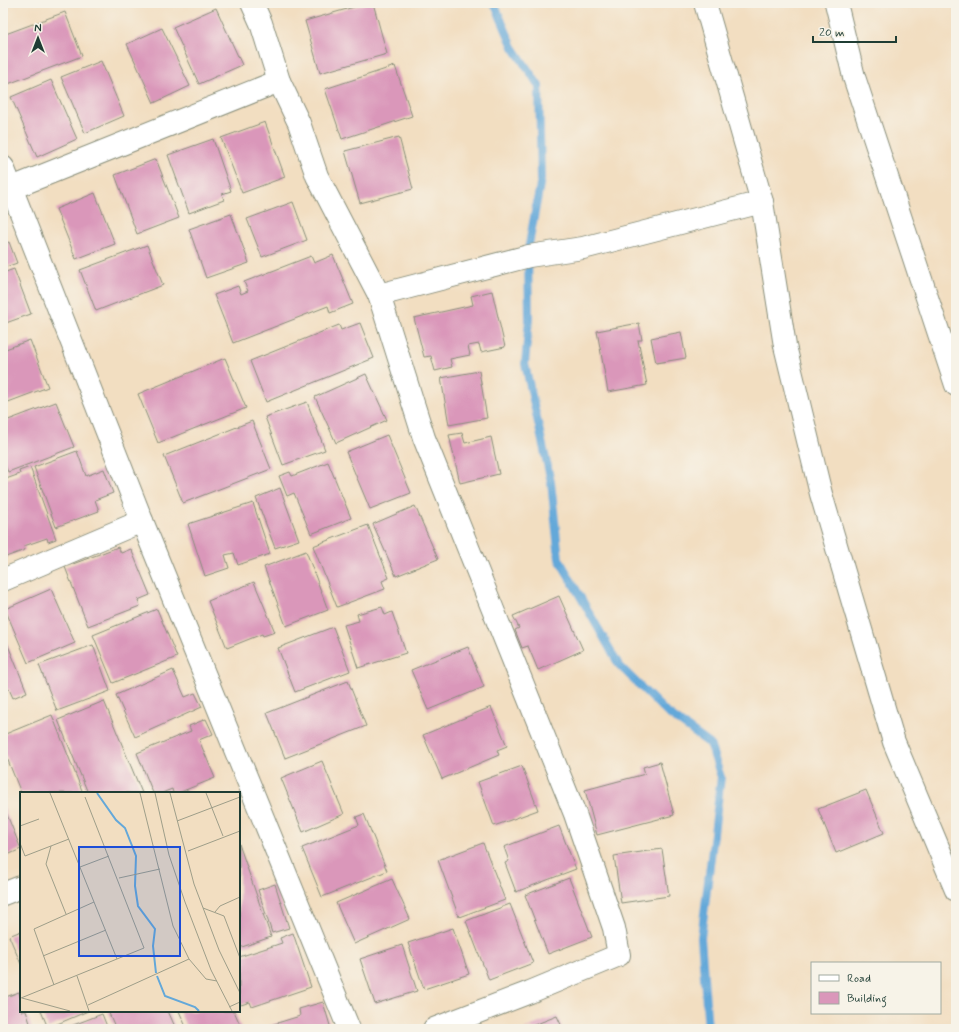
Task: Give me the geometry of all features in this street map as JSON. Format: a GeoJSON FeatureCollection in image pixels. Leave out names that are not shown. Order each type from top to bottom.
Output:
{"type":"FeatureCollection","features":[{"type":"Feature","properties":{"kind":"main road"},"geometry":{"type":"LineString","coordinates":[[252,3],[261,23],[279,81],[299,123],[317,176],[379,295],[424,438],[575,814],[614,928],[619,955],[530,992],[434,1029]]}},
{"type":"Feature","properties":{"kind":"main road"},"geometry":{"type":"LineString","coordinates":[[705,3],[762,202],[785,346],[821,494],[894,742],[956,890]]}},
{"type":"Feature","properties":{"kind":"main road"},"geometry":{"type":"LineString","coordinates":[[836,3],[854,77],[956,385]]}},
{"type":"Feature","properties":{"kind":"main road"},"geometry":{"type":"LineString","coordinates":[[12,188],[279,81]]}},
{"type":"Feature","properties":{"kind":"main road"},"geometry":{"type":"LineString","coordinates":[[3,166],[142,521],[245,790],[349,1029]]}},
{"type":"Feature","properties":{"kind":"main road"},"geometry":{"type":"LineString","coordinates":[[379,295],[529,256],[583,248],[762,202]]}},
{"type":"Feature","properties":{"kind":"main road"},"geometry":{"type":"LineString","coordinates":[[3,580],[142,521]]}},
{"type":"Feature","properties":{"kind":"main road"},"geometry":{"type":"LineString","coordinates":[[3,894],[20,887]]}},
{"type":"Feature","properties":{"kind":"building"},"geometry":{"type":"Polygon","coordinates":[[[368,3],[373,3],[387,54],[320,73],[305,21],[368,3]]]}},
{"type":"Feature","properties":{"kind":"building"},"geometry":{"type":"Polygon","coordinates":[[[216,8],[242,65],[199,84],[173,27],[216,8]]]}},
{"type":"Feature","properties":{"kind":"building"},"geometry":{"type":"Polygon","coordinates":[[[65,12],[82,56],[8,84],[3,71],[3,35],[65,12]]]}},
{"type":"Feature","properties":{"kind":"building"},"geometry":{"type":"Polygon","coordinates":[[[162,28],[190,86],[154,103],[127,44],[162,28]]]}},
{"type":"Feature","properties":{"kind":"building"},"geometry":{"type":"Polygon","coordinates":[[[101,61],[124,116],[85,133],[61,77],[101,61]]]}},
{"type":"Feature","properties":{"kind":"building"},"geometry":{"type":"Polygon","coordinates":[[[395,66],[412,116],[342,139],[325,89],[395,66]]]}},
{"type":"Feature","properties":{"kind":"building"},"geometry":{"type":"Polygon","coordinates":[[[51,80],[77,139],[37,157],[11,97],[51,80]]]}},
{"type":"Feature","properties":{"kind":"building"},"geometry":{"type":"Polygon","coordinates":[[[265,122],[285,177],[242,193],[221,138],[265,122]]]}},
{"type":"Feature","properties":{"kind":"building"},"geometry":{"type":"Polygon","coordinates":[[[399,137],[413,189],[360,203],[345,151],[399,137]]]}},
{"type":"Feature","properties":{"kind":"building"},"geometry":{"type":"Polygon","coordinates":[[[213,139],[231,191],[222,194],[224,200],[189,213],[168,155],[213,139]]]}},
{"type":"Feature","properties":{"kind":"building"},"geometry":{"type":"Polygon","coordinates":[[[156,159],[179,218],[137,234],[115,175],[156,159]]]}},
{"type":"Feature","properties":{"kind":"building"},"geometry":{"type":"Polygon","coordinates":[[[95,193],[115,244],[76,259],[56,209],[95,193]]]}},
{"type":"Feature","properties":{"kind":"building"},"geometry":{"type":"Polygon","coordinates":[[[293,202],[307,240],[262,257],[247,219],[293,202]]]}},
{"type":"Feature","properties":{"kind":"building"},"geometry":{"type":"Polygon","coordinates":[[[231,214],[249,263],[206,278],[189,229],[231,214]]]}},
{"type":"Feature","properties":{"kind":"building"},"geometry":{"type":"Polygon","coordinates":[[[9,242],[17,263],[3,268],[3,244],[9,242]]]}},
{"type":"Feature","properties":{"kind":"building"},"geometry":{"type":"Polygon","coordinates":[[[147,245],[163,285],[96,311],[80,270],[147,245]]]}},
{"type":"Feature","properties":{"kind":"building"},"geometry":{"type":"Polygon","coordinates":[[[333,255],[353,304],[330,313],[328,306],[233,343],[214,295],[238,286],[241,294],[248,291],[244,282],[311,256],[314,263],[333,255]]]}},
{"type":"Feature","properties":{"kind":"building"},"geometry":{"type":"Polygon","coordinates":[[[14,269],[31,314],[3,324],[3,273],[14,269]]]}},
{"type":"Feature","properties":{"kind":"building"},"geometry":{"type":"Polygon","coordinates":[[[492,291],[505,347],[481,352],[479,344],[468,346],[470,355],[450,359],[452,367],[435,371],[431,356],[424,357],[414,318],[473,305],[471,296],[492,291]]]}},
{"type":"Feature","properties":{"kind":"building"},"geometry":{"type":"Polygon","coordinates":[[[360,323],[374,358],[266,402],[250,361],[339,325],[341,330],[360,323]]]}},
{"type":"Feature","properties":{"kind":"building"},"geometry":{"type":"Polygon","coordinates":[[[639,323],[642,340],[638,340],[647,385],[608,392],[597,331],[639,323]]]}},
{"type":"Feature","properties":{"kind":"building"},"geometry":{"type":"Polygon","coordinates":[[[681,332],[686,358],[656,363],[651,338],[681,332]]]}},
{"type":"Feature","properties":{"kind":"building"},"geometry":{"type":"Polygon","coordinates":[[[30,340],[48,387],[3,404],[3,350],[30,340]]]}},
{"type":"Feature","properties":{"kind":"building"},"geometry":{"type":"Polygon","coordinates":[[[225,358],[246,408],[158,443],[138,394],[225,358]]]}},
{"type":"Feature","properties":{"kind":"building"},"geometry":{"type":"Polygon","coordinates":[[[479,371],[487,418],[449,425],[441,378],[479,371]]]}},
{"type":"Feature","properties":{"kind":"building"},"geometry":{"type":"Polygon","coordinates":[[[366,374],[387,420],[336,443],[315,397],[366,374]]]}},
{"type":"Feature","properties":{"kind":"building"},"geometry":{"type":"Polygon","coordinates":[[[56,402],[74,447],[8,472],[3,461],[3,422],[56,402]]]}},
{"type":"Feature","properties":{"kind":"building"},"geometry":{"type":"Polygon","coordinates":[[[307,402],[325,450],[283,465],[265,417],[307,402]]]}},
{"type":"Feature","properties":{"kind":"building"},"geometry":{"type":"Polygon","coordinates":[[[252,421],[271,469],[183,503],[164,456],[252,421]]]}},
{"type":"Feature","properties":{"kind":"building"},"geometry":{"type":"Polygon","coordinates":[[[462,433],[465,443],[491,437],[499,474],[460,483],[449,435],[462,433]]]}},
{"type":"Feature","properties":{"kind":"building"},"geometry":{"type":"Polygon","coordinates":[[[387,435],[411,493],[370,509],[346,452],[387,435]]]}},
{"type":"Feature","properties":{"kind":"building"},"geometry":{"type":"Polygon","coordinates":[[[77,451],[86,476],[104,469],[113,493],[95,500],[99,511],[56,527],[34,467],[77,451]]]}},
{"type":"Feature","properties":{"kind":"building"},"geometry":{"type":"Polygon","coordinates":[[[328,462],[351,518],[311,534],[294,493],[287,496],[279,476],[290,472],[292,476],[328,462]]]}},
{"type":"Feature","properties":{"kind":"building"},"geometry":{"type":"Polygon","coordinates":[[[30,467],[56,539],[48,542],[47,538],[24,546],[25,550],[3,558],[3,480],[20,474],[19,471],[30,467]]]}},
{"type":"Feature","properties":{"kind":"building"},"geometry":{"type":"Polygon","coordinates":[[[280,488],[299,540],[275,548],[256,498],[280,488]]]}},
{"type":"Feature","properties":{"kind":"building"},"geometry":{"type":"Polygon","coordinates":[[[253,503],[270,554],[238,565],[234,553],[225,555],[229,568],[205,576],[188,524],[253,503]]]}},
{"type":"Feature","properties":{"kind":"building"},"geometry":{"type":"Polygon","coordinates":[[[415,506],[438,559],[396,576],[373,524],[415,506]]]}},
{"type":"Feature","properties":{"kind":"building"},"geometry":{"type":"Polygon","coordinates":[[[368,525],[389,578],[382,581],[385,589],[337,607],[313,546],[368,525]]]}},
{"type":"Feature","properties":{"kind":"building"},"geometry":{"type":"Polygon","coordinates":[[[118,547],[121,553],[131,549],[150,595],[138,600],[140,606],[88,626],[65,567],[118,547]]]}},
{"type":"Feature","properties":{"kind":"building"},"geometry":{"type":"Polygon","coordinates":[[[306,551],[328,610],[286,626],[264,567],[306,551]]]}},
{"type":"Feature","properties":{"kind":"building"},"geometry":{"type":"Polygon","coordinates":[[[254,582],[275,632],[263,636],[262,634],[227,648],[208,601],[254,582]]]}},
{"type":"Feature","properties":{"kind":"building"},"geometry":{"type":"Polygon","coordinates":[[[51,589],[75,643],[28,663],[5,609],[51,589]]]}},
{"type":"Feature","properties":{"kind":"building"},"geometry":{"type":"Polygon","coordinates":[[[559,596],[583,650],[538,670],[528,646],[522,648],[515,630],[519,628],[513,616],[559,596]]]}},
{"type":"Feature","properties":{"kind":"building"},"geometry":{"type":"Polygon","coordinates":[[[382,607],[385,615],[392,612],[406,653],[358,668],[344,625],[359,621],[357,614],[382,607]]]}},
{"type":"Feature","properties":{"kind":"building"},"geometry":{"type":"Polygon","coordinates":[[[157,609],[177,657],[113,683],[93,635],[157,609]]]}},
{"type":"Feature","properties":{"kind":"building"},"geometry":{"type":"Polygon","coordinates":[[[333,627],[350,671],[295,692],[278,648],[333,627]]]}},
{"type":"Feature","properties":{"kind":"building"},"geometry":{"type":"Polygon","coordinates":[[[3,633],[27,692],[13,698],[9,689],[3,691],[3,633]]]}},
{"type":"Feature","properties":{"kind":"building"},"geometry":{"type":"Polygon","coordinates":[[[93,645],[110,691],[57,711],[39,665],[93,645]]]}},
{"type":"Feature","properties":{"kind":"building"},"geometry":{"type":"Polygon","coordinates":[[[468,647],[484,687],[428,710],[411,670],[468,647]]]}},
{"type":"Feature","properties":{"kind":"building"},"geometry":{"type":"Polygon","coordinates":[[[173,670],[185,697],[195,693],[202,707],[135,737],[116,695],[173,670]]]}},
{"type":"Feature","properties":{"kind":"building"},"geometry":{"type":"Polygon","coordinates":[[[348,681],[366,726],[285,758],[267,713],[348,681]]]}},
{"type":"Feature","properties":{"kind":"building"},"geometry":{"type":"Polygon","coordinates":[[[104,701],[142,792],[88,792],[58,720],[104,701]]]}},
{"type":"Feature","properties":{"kind":"building"},"geometry":{"type":"Polygon","coordinates":[[[491,707],[507,746],[497,750],[499,755],[442,779],[423,735],[491,707]]]}},
{"type":"Feature","properties":{"kind":"building"},"geometry":{"type":"Polygon","coordinates":[[[52,715],[83,792],[21,792],[3,748],[3,735],[52,715]]]}},
{"type":"Feature","properties":{"kind":"building"},"geometry":{"type":"Polygon","coordinates":[[[206,719],[213,734],[199,740],[215,778],[180,792],[173,792],[172,789],[164,792],[153,792],[137,753],[191,731],[189,726],[206,719]]]}},
{"type":"Feature","properties":{"kind":"building"},"geometry":{"type":"Polygon","coordinates":[[[322,761],[344,814],[303,832],[281,778],[322,761]]]}},
{"type":"Feature","properties":{"kind":"building"},"geometry":{"type":"Polygon","coordinates":[[[660,762],[674,815],[597,835],[585,790],[645,774],[643,767],[660,762]]]}},
{"type":"Feature","properties":{"kind":"building"},"geometry":{"type":"Polygon","coordinates":[[[522,766],[538,810],[494,826],[478,782],[522,766]]]}},
{"type":"Feature","properties":{"kind":"building"},"geometry":{"type":"Polygon","coordinates":[[[866,790],[884,833],[836,853],[818,809],[866,790]]]}},
{"type":"Feature","properties":{"kind":"building"},"geometry":{"type":"Polygon","coordinates":[[[3,805],[20,849],[3,857],[3,805]]]}},
{"type":"Feature","properties":{"kind":"building"},"geometry":{"type":"Polygon","coordinates":[[[364,814],[387,871],[322,897],[302,848],[359,825],[356,817],[364,814]]]}},
{"type":"Feature","properties":{"kind":"building"},"geometry":{"type":"Polygon","coordinates":[[[559,826],[576,869],[516,892],[505,863],[509,861],[504,847],[559,826]]]}},
{"type":"Feature","properties":{"kind":"building"},"geometry":{"type":"Polygon","coordinates":[[[483,843],[505,900],[459,917],[438,860],[483,843]]]}},
{"type":"Feature","properties":{"kind":"building"},"geometry":{"type":"Polygon","coordinates":[[[240,847],[271,937],[240,948],[240,847]]]}},
{"type":"Feature","properties":{"kind":"building"},"geometry":{"type":"Polygon","coordinates":[[[662,849],[669,896],[621,903],[614,856],[662,849]]]}},
{"type":"Feature","properties":{"kind":"building"},"geometry":{"type":"Polygon","coordinates":[[[569,878],[592,937],[548,954],[525,895],[569,878]]]}},
{"type":"Feature","properties":{"kind":"building"},"geometry":{"type":"Polygon","coordinates":[[[392,879],[410,919],[354,944],[336,903],[392,879]]]}},
{"type":"Feature","properties":{"kind":"building"},"geometry":{"type":"Polygon","coordinates":[[[275,884],[289,928],[272,933],[258,890],[275,884]]]}},
{"type":"Feature","properties":{"kind":"building"},"geometry":{"type":"Polygon","coordinates":[[[510,904],[533,963],[489,980],[466,921],[510,904]]]}},
{"type":"Feature","properties":{"kind":"building"},"geometry":{"type":"Polygon","coordinates":[[[453,928],[469,974],[424,989],[408,943],[453,928]]]}},
{"type":"Feature","properties":{"kind":"building"},"geometry":{"type":"Polygon","coordinates":[[[20,931],[20,962],[9,936],[20,931]]]}},
{"type":"Feature","properties":{"kind":"building"},"geometry":{"type":"Polygon","coordinates":[[[293,933],[311,987],[252,1007],[250,1002],[241,1005],[240,957],[282,943],[280,938],[293,933]]]}},
{"type":"Feature","properties":{"kind":"building"},"geometry":{"type":"Polygon","coordinates":[[[402,945],[417,991],[375,1004],[360,959],[402,945]]]}},
{"type":"Feature","properties":{"kind":"building"},"geometry":{"type":"Polygon","coordinates":[[[19,992],[20,1012],[26,1012],[32,1029],[3,1029],[3,998],[19,992]]]}},
{"type":"Feature","properties":{"kind":"building"},"geometry":{"type":"Polygon","coordinates":[[[323,1002],[331,1029],[258,1029],[300,1016],[299,1009],[323,1002]]]}},
{"type":"Feature","properties":{"kind":"building"},"geometry":{"type":"Polygon","coordinates":[[[41,1012],[86,1012],[48,1028],[41,1012]]]}},
{"type":"Feature","properties":{"kind":"building"},"geometry":{"type":"Polygon","coordinates":[[[108,1012],[168,1012],[176,1029],[116,1029],[108,1012]]]}},
{"type":"Feature","properties":{"kind":"building"},"geometry":{"type":"Polygon","coordinates":[[[179,1012],[234,1012],[242,1029],[187,1029],[179,1012]]]}},
{"type":"Feature","properties":{"kind":"building"},"geometry":{"type":"Polygon","coordinates":[[[102,1014],[108,1029],[63,1029],[102,1014]]]}},
{"type":"Feature","properties":{"kind":"building"},"geometry":{"type":"Polygon","coordinates":[[[557,1016],[563,1029],[524,1029],[557,1016]]]}},
{"type":"Feature","properties":{"kind":"waterway"},"geometry":{"type":"LineString","coordinates":[[494,3],[513,47],[539,86],[541,179],[528,250],[529,319],[525,364],[551,482],[559,559],[619,665],[666,712],[710,744],[721,777],[701,938],[708,1029]]}}]}
